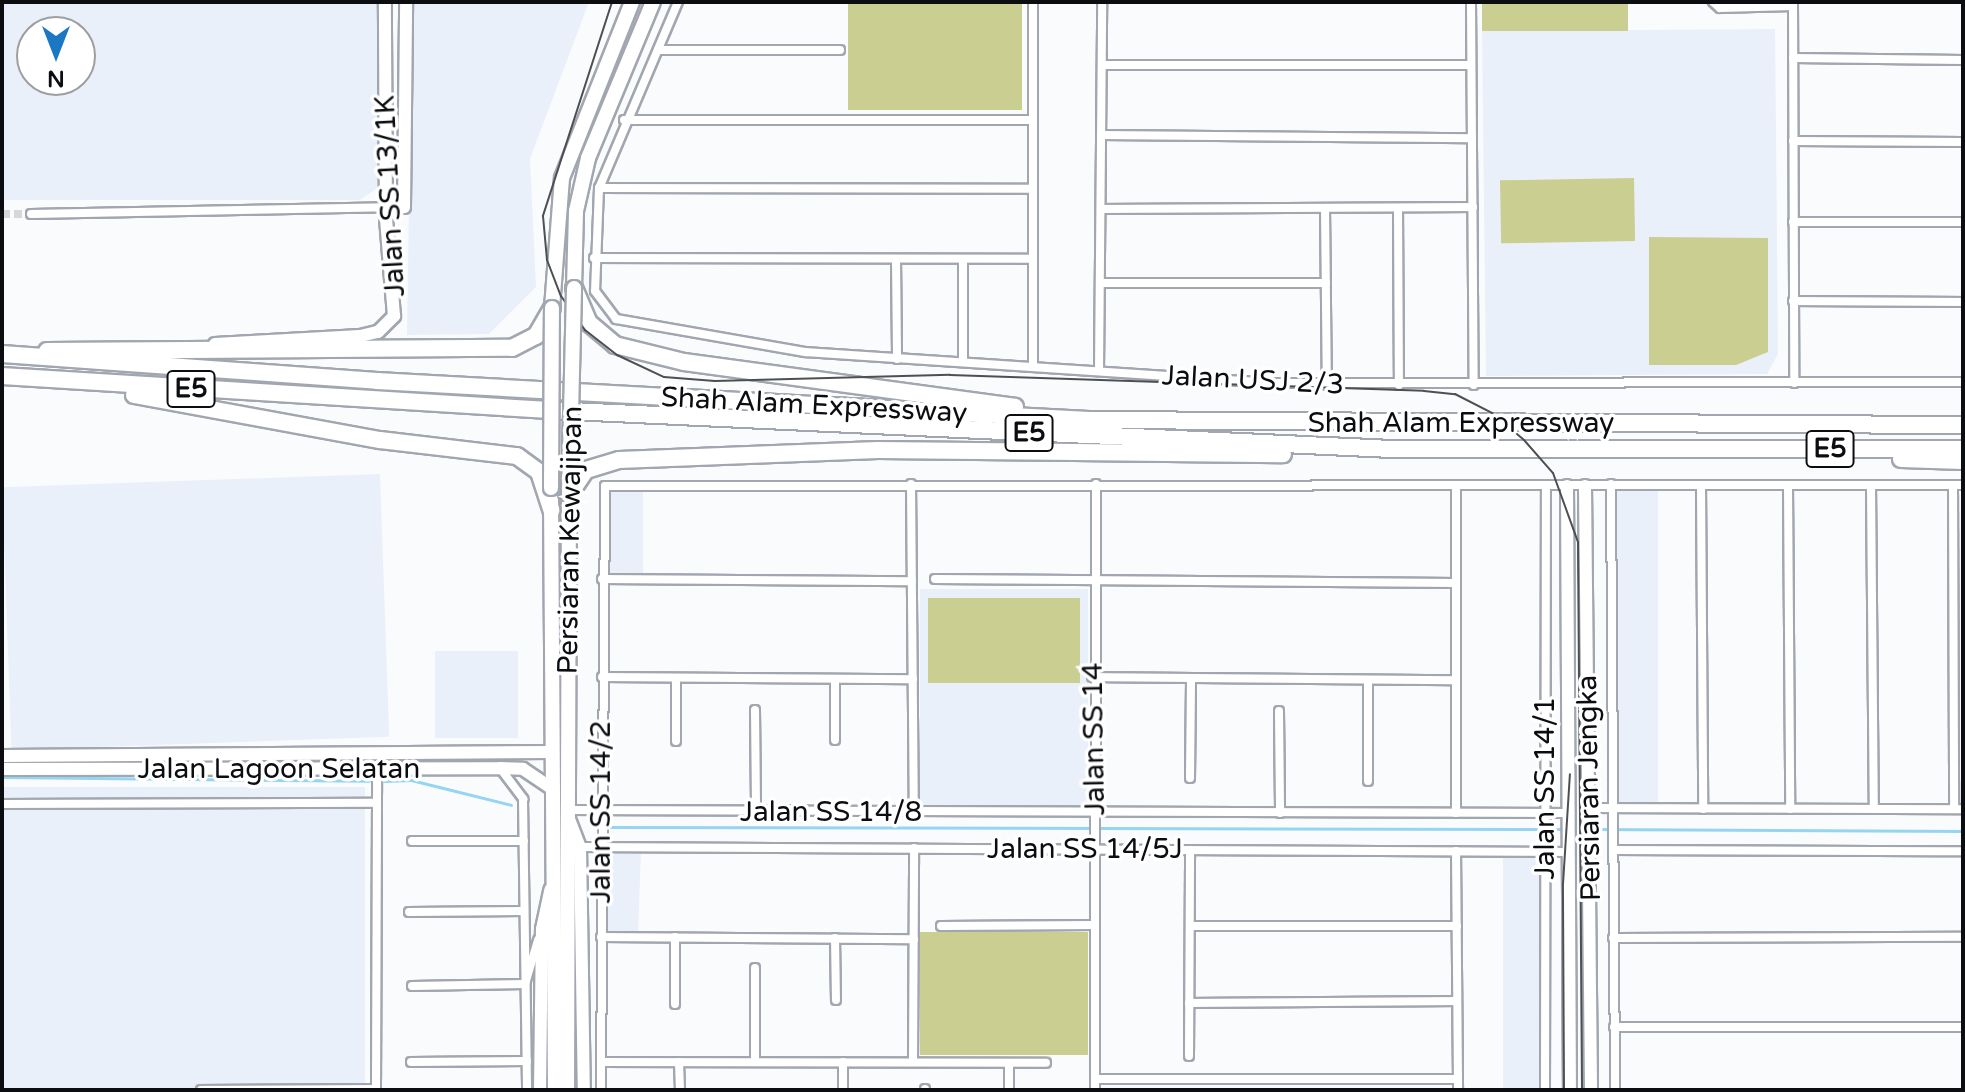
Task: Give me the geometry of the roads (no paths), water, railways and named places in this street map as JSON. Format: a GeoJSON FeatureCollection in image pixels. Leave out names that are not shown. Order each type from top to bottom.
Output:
{"type":"FeatureCollection","features":[{"type":"Feature","properties":{"kind":"highway"},"geometry":{"type":"LineString","coordinates":[[574,288],[589,323],[615,345],[684,362],[1089,420]]}},
{"type":"Feature","properties":{"kind":"highway"},"geometry":{"type":"LineString","coordinates":[[10,354],[69,347],[512,348],[536,336],[552,308]]}},
{"type":"Feature","properties":{"kind":"highway","name":"Shah Alam Expressway"},"geometry":{"type":"LineString","coordinates":[[10,354],[1089,420],[1963,425]]}},
{"type":"Feature","properties":{"kind":"highway"},"geometry":{"type":"LineString","coordinates":[[4,377],[163,399],[380,440],[517,456],[539,472],[551,510]]}},
{"type":"Feature","properties":{"kind":"highway","name":"Shah Alam Expressway"},"geometry":{"type":"LineString","coordinates":[[4,377],[666,416],[1392,449],[1963,449]]}},
{"type":"Feature","properties":{"kind":"highway"},"geometry":{"type":"LineString","coordinates":[[1700,423],[1802,416],[1963,415]]}},
{"type":"Feature","properties":{"kind":"highway"},"geometry":{"type":"LineString","coordinates":[[569,495],[586,470],[619,460],[878,450],[1203,457],[1392,449]]}},
{"type":"Feature","properties":{"kind":"highway"},"geometry":{"type":"LineString","coordinates":[[1696,449],[1963,461]]}},
{"type":"Feature","properties":{"kind":"main road","name":"Jalan SS 13/1K"},"geometry":{"type":"LineString","coordinates":[[184,347],[360,336],[388,326],[395,308],[386,207],[385,2]]}},
{"type":"Feature","properties":{"kind":"main road","name":"Jalan SS 13/1K"},"geometry":{"type":"LineString","coordinates":[[386,207],[404,207],[406,2]]}},
{"type":"Feature","properties":{"kind":"main road","name":"Persiaran Kewajipan"},"geometry":{"type":"LineString","coordinates":[[540,1090],[542,929],[553,879],[550,752],[552,308],[562,178],[632,2]]}},
{"type":"Feature","properties":{"kind":"main road","name":"Persiaran Kewajipan"},"geometry":{"type":"LineString","coordinates":[[584,1090],[580,847],[568,813],[569,495],[576,211],[588,158],[653,2]]}},
{"type":"Feature","properties":{"kind":"main road"},"geometry":{"type":"LineString","coordinates":[[384,88],[404,88]]}},
{"type":"Feature","properties":{"kind":"main road","name":"Persiaran Jengka"},"geometry":{"type":"LineString","coordinates":[[1567,486],[1570,1090]]}},
{"type":"Feature","properties":{"kind":"main road","name":"Persiaran Jengka"},"geometry":{"type":"LineString","coordinates":[[1585,486],[1591,1090]]}},
{"type":"Feature","properties":{"kind":"main road"},"geometry":{"type":"LineString","coordinates":[[1569,502],[1577,497],[1585,503]]}},
{"type":"Feature","properties":{"kind":"main road","name":"Jalan Lagoon Selatan"},"geometry":{"type":"LineString","coordinates":[[2,756],[550,752]]}},
{"type":"Feature","properties":{"kind":"main road","name":"Jalan Lagoon Selatan"},"geometry":{"type":"LineString","coordinates":[[2,769],[500,768],[523,769],[551,788]]}},
{"type":"Feature","properties":{"kind":"main road"},"geometry":{"type":"LineString","coordinates":[[555,1090],[561,1042],[568,813]]}},
{"type":"Feature","properties":{"kind":"main road"},"geometry":{"type":"LineString","coordinates":[[553,879],[561,1042],[567,1090]]}},
{"type":"Feature","properties":{"kind":"street","name":"Jalan USJ 2/3"},"geometry":{"type":"LineString","coordinates":[[678,2],[624,120],[599,188],[594,258],[598,301],[616,319],[747,344],[897,359],[1327,385],[1963,382]]}},
{"type":"Feature","properties":{"kind":"street"},"geometry":{"type":"LineString","coordinates":[[1033,2],[1033,367]]}},
{"type":"Feature","properties":{"kind":"street"},"geometry":{"type":"LineString","coordinates":[[1099,371],[1102,2]]}},
{"type":"Feature","properties":{"kind":"street"},"geometry":{"type":"LineString","coordinates":[[1471,2],[1474,385]]}},
{"type":"Feature","properties":{"kind":"street"},"geometry":{"type":"LineString","coordinates":[[1713,2],[1720,8],[1793,4],[1794,383]]}},
{"type":"Feature","properties":{"kind":"street"},"geometry":{"type":"LineString","coordinates":[[658,50],[840,50]]}},
{"type":"Feature","properties":{"kind":"street"},"geometry":{"type":"LineString","coordinates":[[1793,58],[1963,60]]}},
{"type":"Feature","properties":{"kind":"street"},"geometry":{"type":"LineString","coordinates":[[1102,65],[1471,65]]}},
{"type":"Feature","properties":{"kind":"street"},"geometry":{"type":"LineString","coordinates":[[624,120],[1033,120]]}},
{"type":"Feature","properties":{"kind":"street"},"geometry":{"type":"LineString","coordinates":[[1101,135],[1472,138]]}},
{"type":"Feature","properties":{"kind":"street"},"geometry":{"type":"LineString","coordinates":[[1793,141],[1963,142]]}},
{"type":"Feature","properties":{"kind":"street"},"geometry":{"type":"LineString","coordinates":[[599,188],[1033,189]]}},
{"type":"Feature","properties":{"kind":"street"},"geometry":{"type":"LineString","coordinates":[[31,214],[386,207]]}},
{"type":"Feature","properties":{"kind":"street"},"geometry":{"type":"LineString","coordinates":[[1101,209],[1473,207]]}},
{"type":"Feature","properties":{"kind":"street"},"geometry":{"type":"LineString","coordinates":[[1325,208],[1327,385]]}},
{"type":"Feature","properties":{"kind":"street"},"geometry":{"type":"LineString","coordinates":[[1398,208],[1399,385]]}},
{"type":"Feature","properties":{"kind":"street"},"geometry":{"type":"LineString","coordinates":[[1793,222],[1963,222]]}},
{"type":"Feature","properties":{"kind":"street"},"geometry":{"type":"LineString","coordinates":[[594,258],[1033,259]]}},
{"type":"Feature","properties":{"kind":"street"},"geometry":{"type":"LineString","coordinates":[[896,259],[897,359]]}},
{"type":"Feature","properties":{"kind":"street"},"geometry":{"type":"LineString","coordinates":[[963,259],[963,362]]}},
{"type":"Feature","properties":{"kind":"street"},"geometry":{"type":"LineString","coordinates":[[1100,283],[1326,283]]}},
{"type":"Feature","properties":{"kind":"street"},"geometry":{"type":"LineString","coordinates":[[1793,301],[1963,302]]}},
{"type":"Feature","properties":{"kind":"street","name":"Jalan SS 14/2"},"geometry":{"type":"LineString","coordinates":[[601,1090],[605,486],[645,483],[911,484]]}},
{"type":"Feature","properties":{"kind":"street"},"geometry":{"type":"LineString","coordinates":[[914,812],[911,484],[1963,485]]}},
{"type":"Feature","properties":{"kind":"street","name":"Jalan SS 14"},"geometry":{"type":"LineString","coordinates":[[1095,1090],[1092,677],[1096,484]]}},
{"type":"Feature","properties":{"kind":"street"},"geometry":{"type":"LineString","coordinates":[[1611,484],[1615,1090]]}},
{"type":"Feature","properties":{"kind":"street"},"geometry":{"type":"LineString","coordinates":[[1589,808],[1958,809],[1958,567],[1953,485]]}},
{"type":"Feature","properties":{"kind":"street"},"geometry":{"type":"LineString","coordinates":[[1456,486],[1456,813]]}},
{"type":"Feature","properties":{"kind":"street","name":"Jalan SS 14/1"},"geometry":{"type":"LineString","coordinates":[[1545,1090],[1546,486]]}},
{"type":"Feature","properties":{"kind":"street"},"geometry":{"type":"LineString","coordinates":[[1701,486],[1703,809]]}},
{"type":"Feature","properties":{"kind":"street"},"geometry":{"type":"LineString","coordinates":[[1788,486],[1790,809]]}},
{"type":"Feature","properties":{"kind":"street"},"geometry":{"type":"LineString","coordinates":[[1871,486],[1874,809]]}},
{"type":"Feature","properties":{"kind":"street"},"geometry":{"type":"LineString","coordinates":[[602,579],[912,581]]}},
{"type":"Feature","properties":{"kind":"street"},"geometry":{"type":"LineString","coordinates":[[935,579],[1456,583]]}},
{"type":"Feature","properties":{"kind":"street"},"geometry":{"type":"LineString","coordinates":[[602,677],[913,679]]}},
{"type":"Feature","properties":{"kind":"street"},"geometry":{"type":"LineString","coordinates":[[1092,677],[1456,680]]}},
{"type":"Feature","properties":{"kind":"street"},"geometry":{"type":"LineString","coordinates":[[676,678],[676,741]]}},
{"type":"Feature","properties":{"kind":"street"},"geometry":{"type":"LineString","coordinates":[[835,679],[835,740]]}},
{"type":"Feature","properties":{"kind":"street"},"geometry":{"type":"LineString","coordinates":[[1190,778],[1191,679]]}},
{"type":"Feature","properties":{"kind":"street"},"geometry":{"type":"LineString","coordinates":[[1368,680],[1368,781]]}},
{"type":"Feature","properties":{"kind":"street"},"geometry":{"type":"LineString","coordinates":[[755,710],[756,812]]}},
{"type":"Feature","properties":{"kind":"street"},"geometry":{"type":"LineString","coordinates":[[1279,711],[1280,813]]}},
{"type":"Feature","properties":{"kind":"street"},"geometry":{"type":"LineString","coordinates":[[500,768],[520,791],[524,811],[527,1090]]}},
{"type":"Feature","properties":{"kind":"street"},"geometry":{"type":"LineString","coordinates":[[201,1090],[376,1089],[377,769]]}},
{"type":"Feature","properties":{"kind":"street"},"geometry":{"type":"LineString","coordinates":[[2,804],[376,803]]}},
{"type":"Feature","properties":{"kind":"street","name":"Jalan SS 14/8"},"geometry":{"type":"LineString","coordinates":[[568,813],[914,812],[1095,822],[1280,813],[1545,813],[1570,824]]}},
{"type":"Feature","properties":{"kind":"street"},"geometry":{"type":"LineString","coordinates":[[412,841],[524,841]]}},
{"type":"Feature","properties":{"kind":"street","name":"Jalan SS 14/5J"},"geometry":{"type":"LineString","coordinates":[[580,847],[1570,852]]}},
{"type":"Feature","properties":{"kind":"street"},"geometry":{"type":"LineString","coordinates":[[913,1062],[914,848]]}},
{"type":"Feature","properties":{"kind":"street"},"geometry":{"type":"LineString","coordinates":[[1189,1056],[1190,850]]}},
{"type":"Feature","properties":{"kind":"street"},"geometry":{"type":"LineString","coordinates":[[1613,850],[1963,851]]}},
{"type":"Feature","properties":{"kind":"street"},"geometry":{"type":"LineString","coordinates":[[1456,851],[1458,1090]]}},
{"type":"Feature","properties":{"kind":"street"},"geometry":{"type":"LineString","coordinates":[[409,912],[524,911]]}},
{"type":"Feature","properties":{"kind":"street"},"geometry":{"type":"LineString","coordinates":[[941,926],[1095,925]]}},
{"type":"Feature","properties":{"kind":"street"},"geometry":{"type":"LineString","coordinates":[[1190,926],[1457,926]]}},
{"type":"Feature","properties":{"kind":"street"},"geometry":{"type":"LineString","coordinates":[[525,984],[542,929]]}},
{"type":"Feature","properties":{"kind":"street"},"geometry":{"type":"LineString","coordinates":[[601,937],[914,939]]}},
{"type":"Feature","properties":{"kind":"street"},"geometry":{"type":"LineString","coordinates":[[675,937],[675,1004]]}},
{"type":"Feature","properties":{"kind":"street"},"geometry":{"type":"LineString","coordinates":[[1613,938],[1963,937]]}},
{"type":"Feature","properties":{"kind":"street"},"geometry":{"type":"LineString","coordinates":[[835,938],[836,1000]]}},
{"type":"Feature","properties":{"kind":"street"},"geometry":{"type":"LineString","coordinates":[[755,968],[755,1062]]}},
{"type":"Feature","properties":{"kind":"street"},"geometry":{"type":"LineString","coordinates":[[412,986],[525,984]]}},
{"type":"Feature","properties":{"kind":"street"},"geometry":{"type":"LineString","coordinates":[[1189,1003],[1457,1001]]}},
{"type":"Feature","properties":{"kind":"street"},"geometry":{"type":"LineString","coordinates":[[1614,1027],[1963,1027]]}},
{"type":"Feature","properties":{"kind":"street"},"geometry":{"type":"LineString","coordinates":[[411,1062],[527,1061]]}},
{"type":"Feature","properties":{"kind":"street"},"geometry":{"type":"LineString","coordinates":[[601,1062],[1046,1063]]}},
{"type":"Feature","properties":{"kind":"street"},"geometry":{"type":"LineString","coordinates":[[679,1062],[680,1090]]}},
{"type":"Feature","properties":{"kind":"street"},"geometry":{"type":"LineString","coordinates":[[843,1062],[843,1090]]}},
{"type":"Feature","properties":{"kind":"street"},"geometry":{"type":"LineString","coordinates":[[1009,1063],[1009,1090]]}},
{"type":"Feature","properties":{"kind":"street"},"geometry":{"type":"LineString","coordinates":[[1095,1079],[1458,1079]]}},
{"type":"Feature","properties":{"kind":"street"},"geometry":{"type":"LineString","coordinates":[[1190,1079],[1190,1090]]}},
{"type":"Feature","properties":{"kind":"street"},"geometry":{"type":"LineString","coordinates":[[1368,1079],[1368,1090]]}},
{"type":"Feature","properties":{"kind":"waterway"},"geometry":{"type":"LineString","coordinates":[[2,777],[369,781]]}},
{"type":"Feature","properties":{"kind":"waterway"},"geometry":{"type":"LineString","coordinates":[[384,781],[411,780],[511,805]]}},
{"type":"Feature","properties":{"kind":"waterway"},"geometry":{"type":"LineString","coordinates":[[609,827],[1563,829]]}},
{"type":"Feature","properties":{"kind":"waterway"},"geometry":{"type":"LineString","coordinates":[[1591,829],[1963,831]]}},
{"type":"Feature","properties":{"kind":"tunnel"},"geometry":{"type":"LineString","coordinates":[[2,214],[31,214]]}},
{"type":"Feature","properties":{"kind":"tram line"},"geometry":{"type":"LineString","coordinates":[[612,2],[543,216],[547,260],[561,296],[585,330],[617,355],[664,377],[715,381],[950,375],[1424,391],[1455,394],[1492,413],[1524,440],[1553,473],[1578,542],[1582,1090]]}},
{"type":"Feature","properties":{"kind":"tram line"},"geometry":{"type":"LineString","coordinates":[[1564,1090],[1563,884],[1570,774]]}}]}
